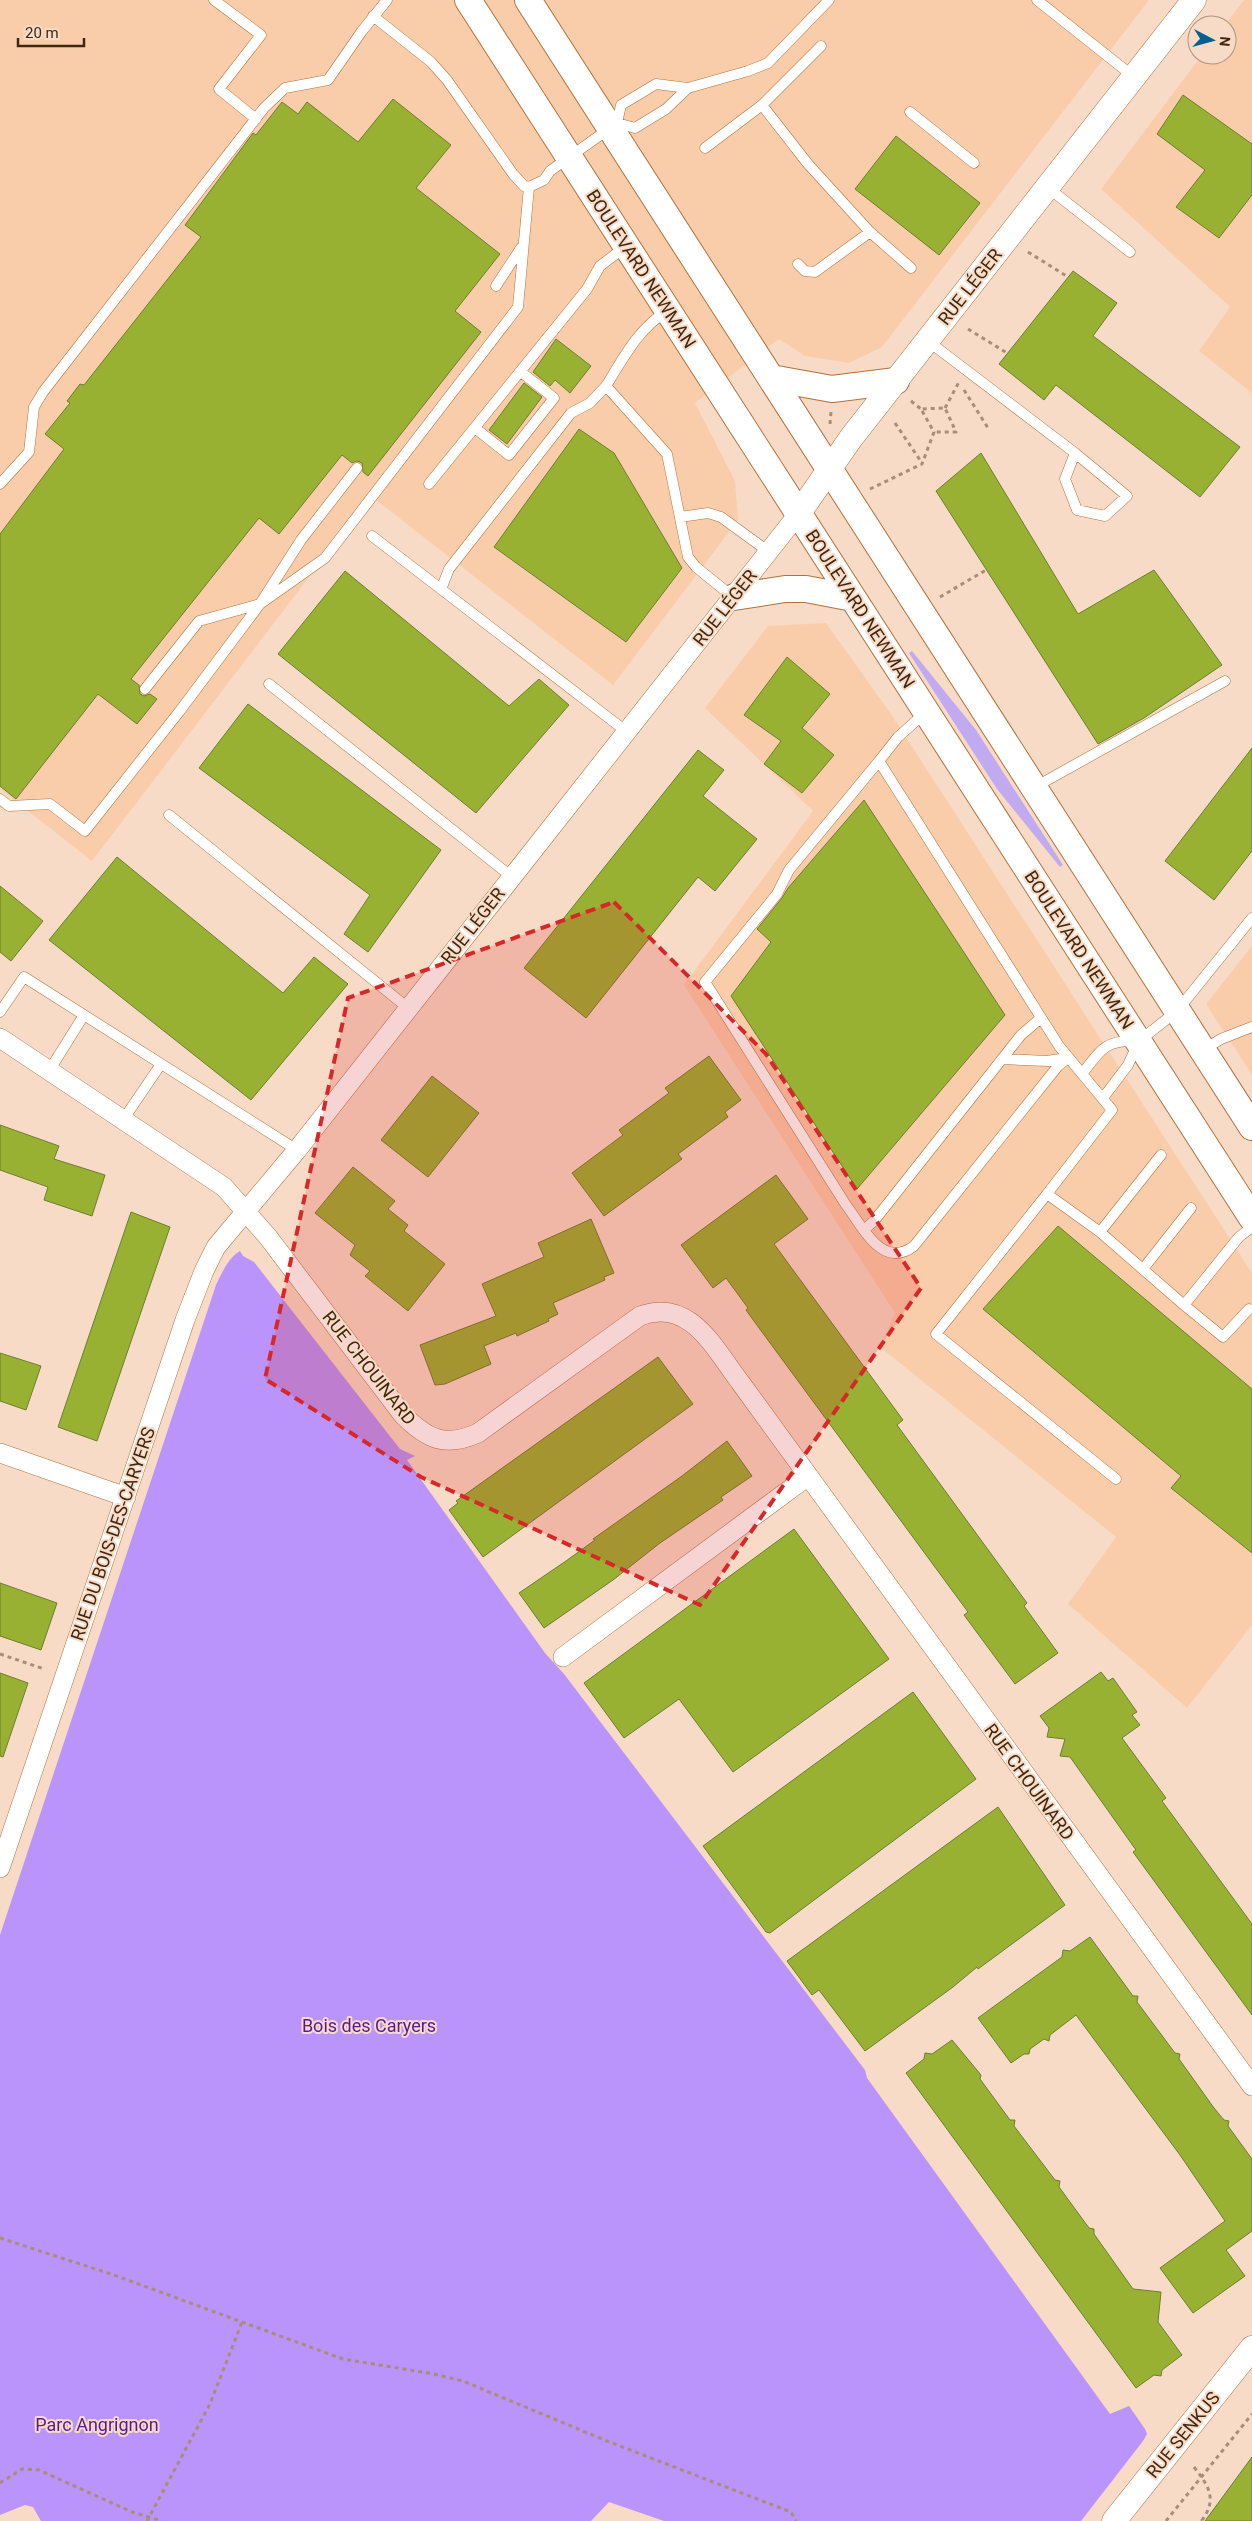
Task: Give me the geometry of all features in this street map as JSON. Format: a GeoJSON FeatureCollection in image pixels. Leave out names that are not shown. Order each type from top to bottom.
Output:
{"type":"FeatureCollection","features":[{"type":"Feature","properties":{"kind":"main road","name":"BOULEVARD NEWMAN"},"geometry":{"type":"LineString","coordinates":[[468,0],[1252,1218]]}},
{"type":"Feature","properties":{"kind":"main road"},"geometry":{"type":"LineString","coordinates":[[535,6],[613,125],[771,378],[1252,1127]]}},
{"type":"Feature","properties":{"kind":"main road"},"geometry":{"type":"LineString","coordinates":[[771,378],[832,389],[904,391]]}},
{"type":"Feature","properties":{"kind":"main road"},"geometry":{"type":"LineString","coordinates":[[734,597],[785,589],[806,589],[853,598]]}},
{"type":"Feature","properties":{"kind":"street","name":"RUE LÉGER"},"geometry":{"type":"LineString","coordinates":[[247,1211],[734,597],[830,469],[904,391],[928,341],[1194,0]]}},
{"type":"Feature","properties":{"kind":"street","name":"RUE CHOUINARD"},"geometry":{"type":"LineString","coordinates":[[0,1038],[224,1187],[247,1211],[403,1416],[428,1436],[452,1441],[478,1433],[632,1321],[650,1313],[669,1312],[686,1318],[696,1326],[808,1476],[1252,2086]]}},
{"type":"Feature","properties":{"kind":"street","name":"RUE DU BOIS-DES-CARYERS"},"geometry":{"type":"LineString","coordinates":[[0,1868],[204,1270],[216,1247],[247,1211]]}},
{"type":"Feature","properties":{"kind":"street"},"geometry":{"type":"LineString","coordinates":[[0,1453],[126,1496]]}},
{"type":"Feature","properties":{"kind":"street"},"geometry":{"type":"LineString","coordinates":[[564,1657],[808,1476]]}},
{"type":"Feature","properties":{"kind":"street","name":"RUE SENKUS"},"geometry":{"type":"LineString","coordinates":[[1114,2521],[1252,2348]]}},
{"type":"Feature","properties":{"kind":"lane"},"geometry":{"type":"LineString","coordinates":[[214,0],[261,36],[219,88],[256,119]]}},
{"type":"Feature","properties":{"kind":"lane"},"geometry":{"type":"LineString","coordinates":[[0,484],[29,452],[34,407],[43,392],[256,119],[285,88],[328,80],[373,16],[387,0]]}},
{"type":"Feature","properties":{"kind":"lane"},"geometry":{"type":"LineString","coordinates":[[373,16],[431,62],[442,74],[513,174],[524,186],[529,187],[544,180],[550,171],[613,125],[621,105],[656,84],[688,88],[748,71],[768,63],[829,0]]}},
{"type":"Feature","properties":{"kind":"lane"},"geometry":{"type":"LineString","coordinates":[[1037,0],[1134,77]]}},
{"type":"Feature","properties":{"kind":"lane"},"geometry":{"type":"LineString","coordinates":[[705,148],[762,105],[821,46]]}},
{"type":"Feature","properties":{"kind":"lane"},"geometry":{"type":"LineString","coordinates":[[613,125],[635,128],[666,109],[688,88]]}},
{"type":"Feature","properties":{"kind":"lane"},"geometry":{"type":"LineString","coordinates":[[762,105],[808,164],[870,232],[911,268]]}},
{"type":"Feature","properties":{"kind":"lane"},"geometry":{"type":"LineString","coordinates":[[910,112],[974,163]]}},
{"type":"Feature","properties":{"kind":"lane"},"geometry":{"type":"LineString","coordinates":[[145,690],[199,621],[260,604],[325,558],[518,307],[524,242],[528,226],[529,187]]}},
{"type":"Feature","properties":{"kind":"lane"},"geometry":{"type":"LineString","coordinates":[[1047,187],[1130,252]]}},
{"type":"Feature","properties":{"kind":"lane"},"geometry":{"type":"LineString","coordinates":[[798,264],[805,271],[815,272],[870,232]]}},
{"type":"Feature","properties":{"kind":"lane"},"geometry":{"type":"LineString","coordinates":[[496,286],[514,261],[524,242]]}},
{"type":"Feature","properties":{"kind":"lane"},"geometry":{"type":"LineString","coordinates":[[429,484],[587,289],[600,266],[626,246]]}},
{"type":"Feature","properties":{"kind":"lane"},"geometry":{"type":"LineString","coordinates":[[442,587],[449,569],[571,413],[590,403],[606,386],[640,333],[655,318],[667,311]]}},
{"type":"Feature","properties":{"kind":"lane"},"geometry":{"type":"LineString","coordinates":[[928,341],[1075,453],[1127,496],[1105,516],[1077,510],[1065,479],[1075,453]]}},
{"type":"Feature","properties":{"kind":"lane"},"geometry":{"type":"LineString","coordinates":[[475,428],[509,454],[554,398],[521,372]]}},
{"type":"Feature","properties":{"kind":"lane"},"geometry":{"type":"LineString","coordinates":[[606,386],[667,454],[688,557],[696,567],[734,597]]}},
{"type":"Feature","properties":{"kind":"lane"},"geometry":{"type":"LineString","coordinates":[[0,799],[9,806],[50,804],[85,830],[179,712],[260,604],[301,540],[357,468]]}},
{"type":"Feature","properties":{"kind":"lane"},"geometry":{"type":"LineString","coordinates":[[680,517],[701,513],[721,517],[769,552]]}},
{"type":"Feature","properties":{"kind":"lane"},"geometry":{"type":"LineString","coordinates":[[372,536],[442,587],[627,732]]}},
{"type":"Feature","properties":{"kind":"lane"},"geometry":{"type":"LineString","coordinates":[[1035,787],[1225,681]]}},
{"type":"Feature","properties":{"kind":"lane"},"geometry":{"type":"LineString","coordinates":[[269,684],[512,878]]}},
{"type":"Feature","properties":{"kind":"lane"},"geometry":{"type":"LineString","coordinates":[[926,711],[898,737],[789,870],[777,894],[705,982],[846,1205],[872,1240],[887,1252],[901,1253],[914,1246],[1058,1066],[1068,1058]]}},
{"type":"Feature","properties":{"kind":"lane"},"geometry":{"type":"LineString","coordinates":[[879,761],[1041,1018],[1068,1058],[1112,1110],[1048,1194],[936,1334],[1116,1479]]}},
{"type":"Feature","properties":{"kind":"lane"},"geometry":{"type":"LineString","coordinates":[[170,815],[408,1008]]}},
{"type":"Feature","properties":{"kind":"lane"},"geometry":{"type":"LineString","coordinates":[[1103,1098],[1128,1065],[1139,1041],[1178,1011],[1252,918]]}},
{"type":"Feature","properties":{"kind":"lane"},"geometry":{"type":"LineString","coordinates":[[0,1012],[24,977],[297,1150]]}},
{"type":"Feature","properties":{"kind":"lane"},"geometry":{"type":"LineString","coordinates":[[49,1070],[84,1015]]}},
{"type":"Feature","properties":{"kind":"lane"},"geometry":{"type":"LineString","coordinates":[[864,1230],[874,1221],[1028,1028],[1041,1018]]}},
{"type":"Feature","properties":{"kind":"lane"},"geometry":{"type":"LineString","coordinates":[[1202,1051],[1221,1039],[1252,1027]]}},
{"type":"Feature","properties":{"kind":"lane"},"geometry":{"type":"LineString","coordinates":[[1082,1074],[1104,1046],[1114,1042],[1139,1041]]}},
{"type":"Feature","properties":{"kind":"lane"},"geometry":{"type":"LineString","coordinates":[[1002,1060],[1068,1058]]}},
{"type":"Feature","properties":{"kind":"lane"},"geometry":{"type":"LineString","coordinates":[[123,1120],[161,1064]]}},
{"type":"Feature","properties":{"kind":"lane"},"geometry":{"type":"LineString","coordinates":[[1100,1232],[1161,1155]]}},
{"type":"Feature","properties":{"kind":"lane"},"geometry":{"type":"LineString","coordinates":[[1048,1194],[1100,1232],[1223,1337],[1250,1310]]}},
{"type":"Feature","properties":{"kind":"lane"},"geometry":{"type":"LineString","coordinates":[[1143,1269],[1191,1208]]}},
{"type":"Feature","properties":{"kind":"lane"},"geometry":{"type":"LineString","coordinates":[[1184,1305],[1239,1237],[1252,1227]]}},
{"type":"Feature","properties":{"kind":"path"},"geometry":{"type":"LineString","coordinates":[[1028,252],[1068,277]]}},
{"type":"Feature","properties":{"kind":"path"},"geometry":{"type":"LineString","coordinates":[[968,329],[1007,353]]}},
{"type":"Feature","properties":{"kind":"path"},"geometry":{"type":"LineString","coordinates":[[952,377],[958,382],[988,428]]}},
{"type":"Feature","properties":{"kind":"path"},"geometry":{"type":"LineString","coordinates":[[945,408],[958,382]]}},
{"type":"Feature","properties":{"kind":"path"},"geometry":{"type":"LineString","coordinates":[[904,391],[921,409],[934,432]]}},
{"type":"Feature","properties":{"kind":"path"},"geometry":{"type":"LineString","coordinates":[[921,409],[945,408]]}},
{"type":"Feature","properties":{"kind":"path"},"geometry":{"type":"LineString","coordinates":[[934,432],[956,432],[945,408]]}},
{"type":"Feature","properties":{"kind":"path"},"geometry":{"type":"LineString","coordinates":[[895,423],[922,464]]}},
{"type":"Feature","properties":{"kind":"path"},"geometry":{"type":"LineString","coordinates":[[870,490],[922,464],[934,432]]}},
{"type":"Feature","properties":{"kind":"path"},"geometry":{"type":"LineString","coordinates":[[937,599],[986,570]]}},
{"type":"Feature","properties":{"kind":"path"},"geometry":{"type":"LineString","coordinates":[[0,1654],[44,1669]]}},
{"type":"Feature","properties":{"kind":"path"},"geometry":{"type":"LineString","coordinates":[[0,2238],[114,2275],[343,2359],[434,2374],[463,2381],[607,2441],[792,2512],[796,2521]]}},
{"type":"Feature","properties":{"kind":"path"},"geometry":{"type":"LineString","coordinates":[[148,2519],[210,2404],[242,2322]]}},
{"type":"Feature","properties":{"kind":"path"},"geometry":{"type":"LineString","coordinates":[[1166,2521],[1252,2414]]}},
{"type":"Feature","properties":{"kind":"path"},"geometry":{"type":"LineString","coordinates":[[1194,2467],[1211,2496],[1209,2508],[1203,2521]]}},
{"type":"Feature","properties":{"kind":"path"},"geometry":{"type":"LineString","coordinates":[[0,2483],[22,2469],[39,2470],[148,2519],[162,2521]]}},
{"type":"Feature","properties":{"kind":"highlighted area"},"geometry":{"type":"Polygon","coordinates":[[[614,902],[766,1054],[921,1288],[700,1605],[421,1477],[265,1379],[348,998],[614,902]]]}},
{"type":"Feature","properties":{"kind":"shaded area"},"geometry":{"type":"Polygon","coordinates":[[[0,0],[1149,0],[882,347],[849,363],[805,356],[779,339],[695,403],[735,481],[738,520],[613,685],[371,496],[92,861],[0,789],[0,0]]]}},
{"type":"Feature","properties":{"kind":"shaded area"},"geometry":{"type":"Polygon","coordinates":[[[1244,0],[1252,0],[1252,393],[1199,351],[1230,307],[1101,189],[1194,65],[1237,65],[1237,15],[1233,15],[1244,0]]]}},
{"type":"Feature","properties":{"kind":"shaded area"},"geometry":{"type":"Polygon","coordinates":[[[826,623],[891,714],[1252,1273],[1252,1625],[1187,1708],[1068,1604],[1116,1537],[880,1347],[895,1313],[684,985],[813,811],[705,708],[768,626],[826,623]]]}},
{"type":"Feature","properties":{"kind":"shaded area"},"geometry":{"type":"Polygon","coordinates":[[[912,651],[976,730],[1063,865],[1060,867],[997,789],[909,653],[912,651]]]}},
{"type":"Feature","properties":{"kind":"shaded area"},"geometry":{"type":"Polygon","coordinates":[[[1252,946],[1252,1075],[1206,1004],[1252,946]]]}},
{"type":"Feature","properties":{"kind":"green space","name":"Bois des Caryers"},"geometry":{"type":"Polygon","coordinates":[[[240,1251],[243,1256],[254,1262],[400,1449],[415,1456],[407,1460],[545,1653],[564,1674],[865,2070],[867,2078],[1110,2414],[1129,2406],[1145,2429],[1147,2434],[1143,2441],[1081,2521],[664,2521],[609,2502],[591,2521],[41,2521],[33,2507],[25,2505],[0,2515],[0,1935],[216,1285],[229,1262],[240,1251]]]}},
{"type":"Feature","properties":{"kind":"building"},"geometry":{"type":"Polygon","coordinates":[[[1183,95],[1252,144],[1252,195],[1219,238],[1176,207],[1205,170],[1157,134],[1183,95]]]}},
{"type":"Feature","properties":{"kind":"building"},"geometry":{"type":"Polygon","coordinates":[[[393,99],[451,145],[416,188],[500,254],[455,311],[481,332],[368,476],[363,472],[362,463],[357,461],[352,463],[342,455],[279,534],[259,518],[131,679],[139,685],[140,694],[144,696],[150,694],[157,699],[137,724],[98,694],[16,799],[0,786],[0,534],[64,449],[45,434],[70,403],[67,401],[80,384],[84,385],[201,237],[185,225],[253,133],[256,135],[282,102],[298,114],[307,102],[358,142],[393,99]]]}},
{"type":"Feature","properties":{"kind":"building"},"geometry":{"type":"Polygon","coordinates":[[[896,136],[980,203],[939,255],[855,189],[896,136]]]}},
{"type":"Feature","properties":{"kind":"building"},"geometry":{"type":"Polygon","coordinates":[[[1073,271],[1117,303],[1093,336],[1240,447],[1200,497],[1056,385],[1044,400],[999,364],[1073,271]]]}},
{"type":"Feature","properties":{"kind":"building"},"geometry":{"type":"Polygon","coordinates":[[[556,339],[591,366],[570,393],[555,380],[550,386],[533,372],[556,339]]]}},
{"type":"Feature","properties":{"kind":"building"},"geometry":{"type":"Polygon","coordinates":[[[524,383],[542,397],[507,444],[489,430],[524,383]]]}},
{"type":"Feature","properties":{"kind":"building"},"geometry":{"type":"Polygon","coordinates":[[[579,429],[614,453],[682,568],[626,642],[494,547],[579,429]]]}},
{"type":"Feature","properties":{"kind":"building"},"geometry":{"type":"Polygon","coordinates":[[[981,453],[1078,614],[1154,570],[1222,665],[1144,718],[1098,744],[936,491],[981,453]]]}},
{"type":"Feature","properties":{"kind":"building"},"geometry":{"type":"Polygon","coordinates":[[[345,571],[509,706],[539,679],[569,705],[476,813],[278,654],[345,571]]]}},
{"type":"Feature","properties":{"kind":"building"},"geometry":{"type":"Polygon","coordinates":[[[787,657],[830,694],[802,728],[834,755],[802,793],[764,764],[781,741],[744,715],[787,657]]]}},
{"type":"Feature","properties":{"kind":"building"},"geometry":{"type":"Polygon","coordinates":[[[248,704],[441,850],[368,952],[344,934],[370,895],[199,768],[248,704]]]}},
{"type":"Feature","properties":{"kind":"building"},"geometry":{"type":"Polygon","coordinates":[[[1252,748],[1252,851],[1214,900],[1165,861],[1252,748]]]}},
{"type":"Feature","properties":{"kind":"building"},"geometry":{"type":"Polygon","coordinates":[[[698,750],[724,770],[703,796],[757,839],[715,891],[698,877],[586,1018],[524,968],[698,750]]]}},
{"type":"Feature","properties":{"kind":"building"},"geometry":{"type":"Polygon","coordinates":[[[864,800],[1005,1015],[857,1189],[731,996],[771,942],[757,929],[788,888],[864,800]]]}},
{"type":"Feature","properties":{"kind":"building"},"geometry":{"type":"Polygon","coordinates":[[[117,857],[283,993],[314,957],[348,984],[251,1100],[49,940],[117,857]]]}},
{"type":"Feature","properties":{"kind":"building"},"geometry":{"type":"Polygon","coordinates":[[[0,886],[43,921],[11,961],[0,952],[0,886]]]}},
{"type":"Feature","properties":{"kind":"building"},"geometry":{"type":"Polygon","coordinates":[[[709,1056],[741,1100],[725,1112],[728,1117],[678,1154],[682,1159],[604,1216],[572,1173],[623,1135],[619,1130],[669,1093],[665,1088],[709,1056]]]}},
{"type":"Feature","properties":{"kind":"building"},"geometry":{"type":"Polygon","coordinates":[[[432,1076],[479,1113],[428,1177],[381,1140],[432,1076]]]}},
{"type":"Feature","properties":{"kind":"building"},"geometry":{"type":"Polygon","coordinates":[[[0,1125],[59,1146],[54,1159],[105,1175],[92,1216],[44,1200],[48,1187],[0,1170],[0,1125]]]}},
{"type":"Feature","properties":{"kind":"building"},"geometry":{"type":"Polygon","coordinates":[[[353,1167],[395,1201],[388,1209],[408,1225],[404,1231],[445,1264],[408,1311],[365,1276],[370,1271],[350,1255],[355,1245],[315,1213],[353,1167]]]}},
{"type":"Feature","properties":{"kind":"building"},"geometry":{"type":"Polygon","coordinates":[[[776,1175],[808,1219],[774,1244],[903,1420],[897,1425],[1027,1603],[1024,1606],[1058,1653],[1015,1684],[964,1615],[968,1612],[746,1310],[748,1308],[726,1278],[713,1288],[681,1245],[776,1175]]]}},
{"type":"Feature","properties":{"kind":"building"},"geometry":{"type":"Polygon","coordinates":[[[131,1212],[170,1227],[97,1441],[58,1427],[131,1212]]]}},
{"type":"Feature","properties":{"kind":"building"},"geometry":{"type":"Polygon","coordinates":[[[591,1219],[614,1273],[604,1277],[605,1280],[553,1303],[558,1314],[548,1319],[549,1321],[517,1336],[516,1333],[484,1346],[491,1364],[445,1384],[435,1385],[420,1345],[496,1316],[482,1284],[544,1257],[538,1243],[591,1219]]]}},
{"type":"Feature","properties":{"kind":"building"},"geometry":{"type":"Polygon","coordinates":[[[1058,1226],[1252,1389],[1252,1553],[1171,1488],[1181,1476],[983,1309],[1058,1226]]]}},
{"type":"Feature","properties":{"kind":"building"},"geometry":{"type":"Polygon","coordinates":[[[0,1353],[41,1366],[26,1410],[0,1401],[0,1353]]]}},
{"type":"Feature","properties":{"kind":"building"},"geometry":{"type":"Polygon","coordinates":[[[658,1357],[693,1404],[483,1557],[449,1510],[458,1503],[456,1501],[658,1357]]]}},
{"type":"Feature","properties":{"kind":"building"},"geometry":{"type":"Polygon","coordinates":[[[727,1441],[752,1476],[721,1497],[723,1500],[660,1543],[613,1580],[544,1628],[519,1593],[595,1540],[593,1539],[682,1476],[727,1441]]]}},
{"type":"Feature","properties":{"kind":"building"},"geometry":{"type":"Polygon","coordinates":[[[794,1529],[889,1659],[733,1772],[679,1699],[624,1738],[584,1683],[794,1529]]]}},
{"type":"Feature","properties":{"kind":"building"},"geometry":{"type":"Polygon","coordinates":[[[0,1583],[57,1603],[41,1650],[0,1636],[0,1583]]]}},
{"type":"Feature","properties":{"kind":"building"},"geometry":{"type":"Polygon","coordinates":[[[1101,1672],[1108,1681],[1113,1678],[1137,1712],[1132,1715],[1140,1725],[1122,1738],[1166,1798],[1162,1801],[1252,1924],[1252,2015],[1133,1852],[1136,1850],[1070,1757],[1060,1756],[1065,1739],[1047,1737],[1049,1728],[1040,1716],[1101,1672]]]}},
{"type":"Feature","properties":{"kind":"building"},"geometry":{"type":"Polygon","coordinates":[[[0,1673],[28,1683],[3,1757],[0,1756],[0,1673]]]}},
{"type":"Feature","properties":{"kind":"building"},"geometry":{"type":"Polygon","coordinates":[[[913,1692],[976,1779],[770,1933],[766,1932],[703,1846],[913,1692]]]}},
{"type":"Feature","properties":{"kind":"building"},"geometry":{"type":"Polygon","coordinates":[[[998,1807],[1065,1905],[978,1969],[977,1967],[953,1987],[865,2051],[819,1990],[812,1995],[787,1961],[998,1807]]]}},
{"type":"Feature","properties":{"kind":"building"},"geometry":{"type":"Polygon","coordinates":[[[1090,1937],[1133,1996],[1138,1996],[1137,2002],[1175,2053],[1180,2054],[1179,2059],[1214,2108],[1224,2120],[1229,2121],[1228,2126],[1252,2159],[1252,2231],[1226,2250],[1245,2276],[1193,2313],[1160,2268],[1225,2221],[1180,2155],[1076,2015],[1050,2035],[1049,2041],[1044,2039],[1030,2049],[1029,2054],[1024,2054],[1011,2063],[978,2018],[1062,1957],[1063,1950],[1070,1951],[1090,1937]]]}},
{"type":"Feature","properties":{"kind":"building"},"geometry":{"type":"Polygon","coordinates":[[[952,2040],[981,2075],[980,2079],[1010,2120],[1015,2120],[1014,2126],[1055,2180],[1060,2181],[1059,2187],[1089,2228],[1094,2229],[1094,2234],[1133,2289],[1161,2292],[1158,2322],[1182,2355],[1162,2370],[1161,2376],[1154,2375],[1136,2388],[906,2073],[924,2059],[925,2053],[932,2054],[952,2040]]]}},
{"type":"Feature","properties":{"kind":"building"},"geometry":{"type":"Polygon","coordinates":[[[1252,2457],[1252,2521],[1205,2521],[1252,2457]]]}},
{"type":"Feature","properties":{"kind":"park label","name":"Parc Angrignon"},"geometry":{"type":"Point","coordinates":[97,2425]}}]}
